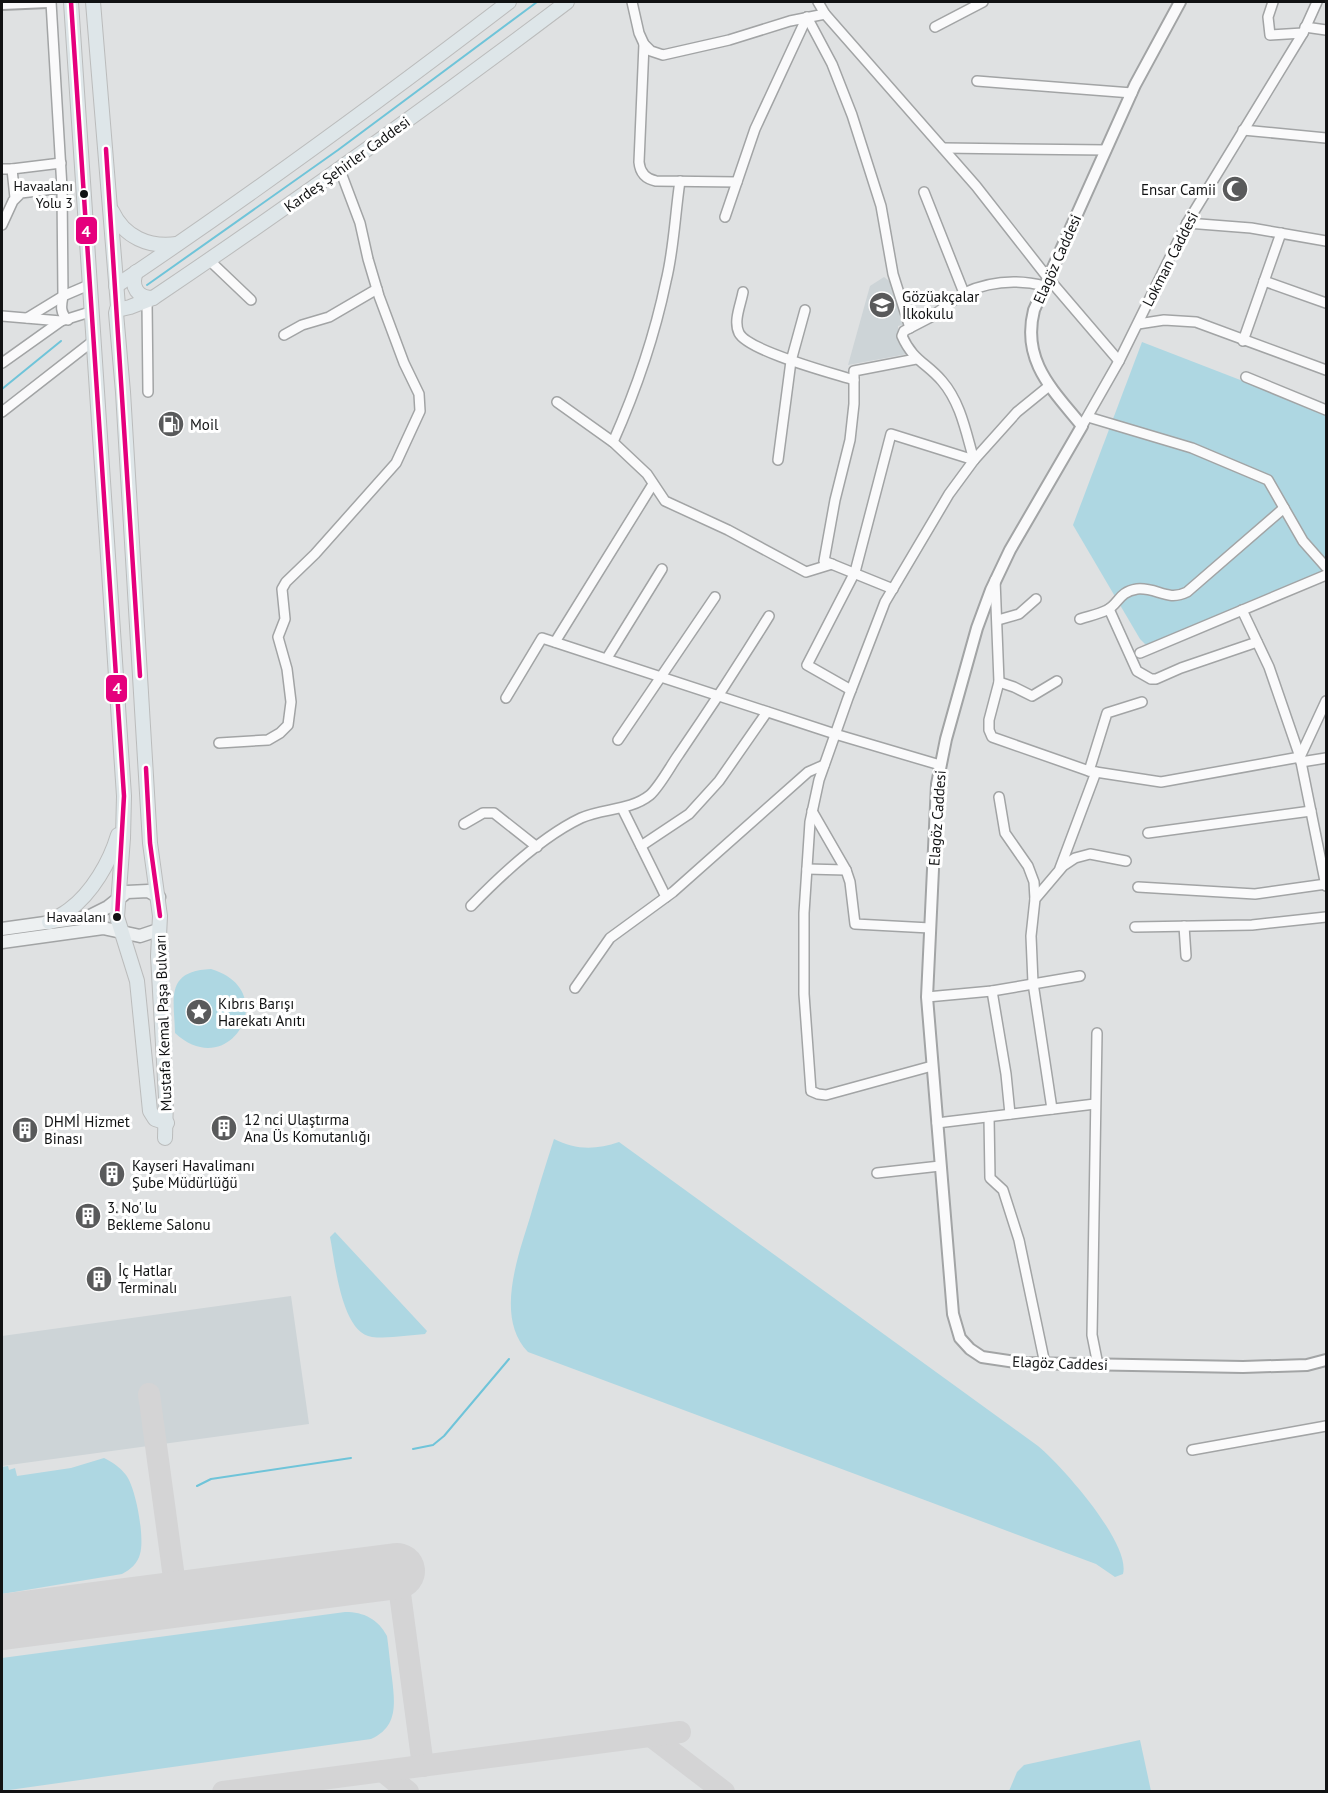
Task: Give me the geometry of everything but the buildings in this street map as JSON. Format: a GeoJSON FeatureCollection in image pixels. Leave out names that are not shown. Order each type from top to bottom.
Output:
{"type":"FeatureCollection","features":[{"type":"Feature","properties":{"kind":"main road"},"geometry":{"type":"LineString","coordinates":[[71,2],[92,312],[104,319],[111,318],[117,311],[111,208],[93,2]]}},
{"type":"Feature","properties":{"kind":"main road"},"geometry":{"type":"LineString","coordinates":[[116,285],[431,62],[509,2]]}},
{"type":"Feature","properties":{"kind":"main road","name":"Kardeş Şehirler Caddesi"},"geometry":{"type":"LineString","coordinates":[[117,311],[150,300],[209,260],[340,170],[567,2]]}},
{"type":"Feature","properties":{"kind":"main road"},"geometry":{"type":"LineString","coordinates":[[111,208],[122,226],[139,239],[162,245],[177,244]]}},
{"type":"Feature","properties":{"kind":"main road"},"geometry":{"type":"LineString","coordinates":[[136,272],[133,284],[136,291],[150,300]]}},
{"type":"Feature","properties":{"kind":"main road"},"geometry":{"type":"LineString","coordinates":[[91,288],[102,279],[110,280],[116,285]]}},
{"type":"Feature","properties":{"kind":"main road","name":"Mustafa Kemal Paşa Bulvarı"},"geometry":{"type":"LineString","coordinates":[[117,311],[150,843],[159,897],[158,963],[167,1123],[165,1138]]}},
{"type":"Feature","properties":{"kind":"main road","name":"Mustafa Kemal Paşa Bulvarı"},"geometry":{"type":"LineString","coordinates":[[92,312],[124,796],[117,917],[137,981],[150,1111],[155,1119],[167,1123]]}},
{"type":"Feature","properties":{"kind":"main road"},"geometry":{"type":"LineString","coordinates":[[49,922],[69,910],[90,889],[114,850],[124,819]]}},
{"type":"Feature","properties":{"kind":"main road"},"geometry":{"type":"LineString","coordinates":[[2,928],[88,917],[108,907],[127,892],[137,890],[147,891],[159,897]]}},
{"type":"Feature","properties":{"kind":"main road"},"geometry":{"type":"LineString","coordinates":[[2,942],[103,928],[140,936],[158,930]]}},
{"type":"Feature","properties":{"kind":"street"},"geometry":{"type":"LineString","coordinates":[[2,4],[49,2],[61,164],[63,297],[61,306],[65,320]]}},
{"type":"Feature","properties":{"kind":"street"},"geometry":{"type":"LineString","coordinates":[[632,2],[644,44],[655,53],[668,55],[825,14]]}},
{"type":"Feature","properties":{"kind":"street"},"geometry":{"type":"LineString","coordinates":[[818,2],[825,14],[943,148],[1047,282],[1119,361]]}},
{"type":"Feature","properties":{"kind":"street"},"geometry":{"type":"LineString","coordinates":[[935,27],[983,2]]}},
{"type":"Feature","properties":{"kind":"street","name":"Elagöz Caddesi"},"geometry":{"type":"LineString","coordinates":[[1180,2],[1132,93],[1034,310],[1031,338],[1036,363],[1049,386],[1085,422],[1010,550],[995,580],[977,628],[940,765],[937,784],[927,997],[953,1314],[960,1338],[970,1349],[982,1356],[1022,1364],[1243,1367],[1307,1365],[1326,1360]]}},
{"type":"Feature","properties":{"kind":"street"},"geometry":{"type":"LineString","coordinates":[[1273,2],[1268,18],[1270,35],[1304,30],[1326,30]]}},
{"type":"Feature","properties":{"kind":"street","name":"Lokman Caddesi"},"geometry":{"type":"LineString","coordinates":[[1085,422],[1138,324],[1187,223],[1304,30],[1317,2]]}},
{"type":"Feature","properties":{"kind":"street"},"geometry":{"type":"LineString","coordinates":[[725,217],[755,129],[807,17]]}},
{"type":"Feature","properties":{"kind":"street"},"geometry":{"type":"LineString","coordinates":[[807,17],[825,48],[846,98],[881,206],[893,274],[910,328]]}},
{"type":"Feature","properties":{"kind":"street"},"geometry":{"type":"LineString","coordinates":[[644,44],[639,167],[643,174],[653,180],[737,182]]}},
{"type":"Feature","properties":{"kind":"street"},"geometry":{"type":"LineString","coordinates":[[977,81],[1132,93]]}},
{"type":"Feature","properties":{"kind":"street"},"geometry":{"type":"LineString","coordinates":[[1244,130],[1326,138]]}},
{"type":"Feature","properties":{"kind":"street"},"geometry":{"type":"LineString","coordinates":[[943,148],[1106,150]]}},
{"type":"Feature","properties":{"kind":"street"},"geometry":{"type":"LineString","coordinates":[[15,198],[7,169],[61,164]]}},
{"type":"Feature","properties":{"kind":"street"},"geometry":{"type":"LineString","coordinates":[[219,743],[268,740],[288,725],[291,702],[287,669],[278,637],[285,619],[282,589],[396,464],[418,416],[419,394],[404,363],[377,289],[360,223],[340,170]]}},
{"type":"Feature","properties":{"kind":"street"},"geometry":{"type":"LineString","coordinates":[[613,442],[635,394],[664,291],[680,182]]}},
{"type":"Feature","properties":{"kind":"street"},"geometry":{"type":"LineString","coordinates":[[2,225],[15,198],[21,193],[62,188]]}},
{"type":"Feature","properties":{"kind":"street"},"geometry":{"type":"LineString","coordinates":[[924,192],[964,293]]}},
{"type":"Feature","properties":{"kind":"street"},"geometry":{"type":"LineString","coordinates":[[1187,223],[1251,228],[1326,241]]}},
{"type":"Feature","properties":{"kind":"street"},"geometry":{"type":"LineString","coordinates":[[1243,341],[1281,233]]}},
{"type":"Feature","properties":{"kind":"street"},"geometry":{"type":"LineString","coordinates":[[209,260],[251,300]]}},
{"type":"Feature","properties":{"kind":"street"},"geometry":{"type":"LineString","coordinates":[[1264,281],[1326,303]]}},
{"type":"Feature","properties":{"kind":"street"},"geometry":{"type":"LineString","coordinates":[[974,460],[953,396],[936,374],[916,359],[902,336],[904,331],[932,317],[964,293],[982,286],[1000,282],[1047,282]]}},
{"type":"Feature","properties":{"kind":"street"},"geometry":{"type":"LineString","coordinates":[[29,318],[63,297],[91,288]]}},
{"type":"Feature","properties":{"kind":"street"},"geometry":{"type":"LineString","coordinates":[[284,335],[302,325],[329,317],[377,289]]}},
{"type":"Feature","properties":{"kind":"street"},"geometry":{"type":"LineString","coordinates":[[743,292],[737,322],[740,335],[745,340],[791,361],[854,380]]}},
{"type":"Feature","properties":{"kind":"street"},"geometry":{"type":"LineString","coordinates":[[148,392],[150,300]]}},
{"type":"Feature","properties":{"kind":"street"},"geometry":{"type":"LineString","coordinates":[[778,460],[791,361],[805,310]]}},
{"type":"Feature","properties":{"kind":"street"},"geometry":{"type":"LineString","coordinates":[[2,363],[36,337],[65,320],[92,312]]}},
{"type":"Feature","properties":{"kind":"street"},"geometry":{"type":"LineString","coordinates":[[2,316],[65,320]]}},
{"type":"Feature","properties":{"kind":"street"},"geometry":{"type":"LineString","coordinates":[[29,318],[37,322],[36,337]]}},
{"type":"Feature","properties":{"kind":"street"},"geometry":{"type":"LineString","coordinates":[[1138,324],[1164,320],[1196,322],[1326,370]]}},
{"type":"Feature","properties":{"kind":"street"},"geometry":{"type":"LineString","coordinates":[[2,412],[93,341]]}},
{"type":"Feature","properties":{"kind":"street"},"geometry":{"type":"LineString","coordinates":[[893,589],[824,561],[835,500],[850,440],[854,371],[916,359]]}},
{"type":"Feature","properties":{"kind":"street"},"geometry":{"type":"LineString","coordinates":[[1246,377],[1326,410]]}},
{"type":"Feature","properties":{"kind":"street"},"geometry":{"type":"LineString","coordinates":[[932,1066],[826,1095],[811,1090],[804,994],[804,913],[812,811],[824,765],[851,690],[878,618],[893,589],[949,494],[974,460],[1017,412],[1049,386]]}},
{"type":"Feature","properties":{"kind":"street"},"geometry":{"type":"LineString","coordinates":[[557,402],[613,442],[647,474],[665,501],[707,519],[806,572],[832,564]]}},
{"type":"Feature","properties":{"kind":"street"},"geometry":{"type":"LineString","coordinates":[[1085,422],[1192,448],[1268,480],[1308,549],[1326,567]]}},
{"type":"Feature","properties":{"kind":"street"},"geometry":{"type":"LineString","coordinates":[[851,690],[807,665],[855,572],[891,434],[974,460]]}},
{"type":"Feature","properties":{"kind":"street"},"geometry":{"type":"LineString","coordinates":[[555,642],[653,484]]}},
{"type":"Feature","properties":{"kind":"street"},"geometry":{"type":"LineString","coordinates":[[1080,619],[1109,609],[1120,596],[1132,590],[1146,589],[1172,596],[1187,592],[1284,508]]}},
{"type":"Feature","properties":{"kind":"street"},"geometry":{"type":"LineString","coordinates":[[608,658],[662,568]]}},
{"type":"Feature","properties":{"kind":"street"},"geometry":{"type":"LineString","coordinates":[[1140,653],[1326,575]]}},
{"type":"Feature","properties":{"kind":"street"},"geometry":{"type":"LineString","coordinates":[[995,580],[999,682],[989,720],[992,737],[1093,772],[1161,782],[1326,758]]}},
{"type":"Feature","properties":{"kind":"street"},"geometry":{"type":"LineString","coordinates":[[618,740],[715,597]]}},
{"type":"Feature","properties":{"kind":"street"},"geometry":{"type":"LineString","coordinates":[[998,620],[1019,614],[1029,608],[1036,599]]}},
{"type":"Feature","properties":{"kind":"street"},"geometry":{"type":"LineString","coordinates":[[1109,609],[1137,671],[1150,679],[1156,680],[1181,668],[1257,642]]}},
{"type":"Feature","properties":{"kind":"street"},"geometry":{"type":"LineString","coordinates":[[1138,887],[1255,894],[1326,885],[1321,838],[1311,811],[1300,760],[1269,667],[1242,610]]}},
{"type":"Feature","properties":{"kind":"street"},"geometry":{"type":"LineString","coordinates":[[471,906],[504,874],[537,847],[582,818],[622,808],[651,794],[719,696],[769,616]]}},
{"type":"Feature","properties":{"kind":"street"},"geometry":{"type":"LineString","coordinates":[[506,698],[542,638],[835,735],[940,765]]}},
{"type":"Feature","properties":{"kind":"street"},"geometry":{"type":"LineString","coordinates":[[999,682],[1032,696],[1057,681]]}},
{"type":"Feature","properties":{"kind":"street"},"geometry":{"type":"LineString","coordinates":[[1300,760],[1326,701]]}},
{"type":"Feature","properties":{"kind":"street"},"geometry":{"type":"LineString","coordinates":[[1059,872],[1093,772],[1107,712],[1142,702]]}},
{"type":"Feature","properties":{"kind":"street"},"geometry":{"type":"LineString","coordinates":[[641,846],[689,814],[719,781],[767,712]]}},
{"type":"Feature","properties":{"kind":"street"},"geometry":{"type":"LineString","coordinates":[[575,988],[610,938],[666,897],[808,772],[824,765]]}},
{"type":"Feature","properties":{"kind":"street"},"geometry":{"type":"LineString","coordinates":[[999,797],[1005,833],[1028,866],[1034,882],[1035,899],[1031,936],[1033,984],[1052,1109]]}},
{"type":"Feature","properties":{"kind":"street"},"geometry":{"type":"LineString","coordinates":[[622,808],[666,897]]}},
{"type":"Feature","properties":{"kind":"street"},"geometry":{"type":"LineString","coordinates":[[812,811],[846,870],[850,882],[855,924],[930,928]]}},
{"type":"Feature","properties":{"kind":"street"},"geometry":{"type":"LineString","coordinates":[[1148,833],[1311,811]]}},
{"type":"Feature","properties":{"kind":"street"},"geometry":{"type":"LineString","coordinates":[[464,824],[483,813],[494,813],[537,847]]}},
{"type":"Feature","properties":{"kind":"street"},"geometry":{"type":"LineString","coordinates":[[1035,899],[1071,860],[1085,855],[1096,855],[1126,861]]}},
{"type":"Feature","properties":{"kind":"street"},"geometry":{"type":"LineString","coordinates":[[807,869],[846,870]]}},
{"type":"Feature","properties":{"kind":"street"},"geometry":{"type":"LineString","coordinates":[[1136,927],[1251,925],[1326,917]]}},
{"type":"Feature","properties":{"kind":"street"},"geometry":{"type":"LineString","coordinates":[[1184,926],[1186,956]]}},
{"type":"Feature","properties":{"kind":"street"},"geometry":{"type":"LineString","coordinates":[[927,997],[992,991],[1080,976]]}},
{"type":"Feature","properties":{"kind":"street"},"geometry":{"type":"LineString","coordinates":[[992,991],[1006,1074],[1010,1114]]}},
{"type":"Feature","properties":{"kind":"street"},"geometry":{"type":"LineString","coordinates":[[1097,1033],[1092,1335],[1098,1365]]}},
{"type":"Feature","properties":{"kind":"street"},"geometry":{"type":"LineString","coordinates":[[937,1123],[1095,1104]]}},
{"type":"Feature","properties":{"kind":"street"},"geometry":{"type":"LineString","coordinates":[[989,1117],[990,1178],[1003,1190],[1019,1240],[1045,1364]]}},
{"type":"Feature","properties":{"kind":"street"},"geometry":{"type":"LineString","coordinates":[[877,1173],[940,1166]]}},
{"type":"Feature","properties":{"kind":"street"},"geometry":{"type":"LineString","coordinates":[[1192,1450],[1326,1426]]}},
{"type":"Feature","properties":{"kind":"shaded area","name":"Gözüakçalar İlkokulu"},"geometry":{"type":"Polygon","coordinates":[[[884,277],[893,284],[905,324],[898,326],[898,332],[907,354],[848,365],[870,286],[884,277]]]}},
{"type":"Feature","properties":{"kind":"shaded area"},"geometry":{"type":"Polygon","coordinates":[[[1142,342],[1326,413],[1326,573],[1151,645],[1145,644],[1140,639],[1073,525],[1142,342]]]}},
{"type":"Feature","properties":{"kind":"shaded area"},"geometry":{"type":"Polygon","coordinates":[[[211,969],[232,980],[243,995],[246,1012],[241,1028],[230,1041],[214,1047],[195,1046],[175,1033],[175,989],[186,975],[211,969]]]}},
{"type":"Feature","properties":{"kind":"shaded area"},"geometry":{"type":"Polygon","coordinates":[[[554,1139],[586,1148],[619,1142],[1038,1446],[1077,1487],[1106,1525],[1123,1560],[1123,1574],[1115,1577],[1096,1564],[528,1352],[518,1338],[512,1321],[512,1285],[554,1139]]]}},
{"type":"Feature","properties":{"kind":"shaded area"},"geometry":{"type":"Polygon","coordinates":[[[335,1232],[427,1331],[425,1334],[372,1337],[362,1333],[353,1323],[346,1310],[337,1278],[330,1237],[335,1232]]]}},
{"type":"Feature","properties":{"kind":"shaded area"},"geometry":{"type":"Polygon","coordinates":[[[291,1296],[309,1424],[2,1466],[2,1336],[291,1296]]]}},
{"type":"Feature","properties":{"kind":"shaded area"},"geometry":{"type":"Polygon","coordinates":[[[104,1458],[124,1472],[130,1481],[139,1513],[141,1537],[140,1554],[136,1563],[122,1574],[2,1594],[2,1467],[8,1466],[9,1470],[15,1468],[17,1476],[71,1468],[104,1458]]]}},
{"type":"Feature","properties":{"kind":"shaded area"},"geometry":{"type":"Polygon","coordinates":[[[345,1612],[358,1613],[370,1618],[387,1636],[394,1697],[393,1714],[386,1728],[371,1739],[2,1791],[2,1658],[345,1612]]]}},
{"type":"Feature","properties":{"kind":"shaded area"},"geometry":{"type":"Polygon","coordinates":[[[1140,1740],[1151,1791],[1009,1791],[1017,1772],[1024,1765],[1140,1740]]]}},
{"type":"Feature","properties":{"kind":"waterway"},"geometry":{"type":"LineString","coordinates":[[147,285],[338,150],[537,2]]}},
{"type":"Feature","properties":{"kind":"waterway"},"geometry":{"type":"LineString","coordinates":[[2,389],[61,341]]}},
{"type":"Feature","properties":{"kind":"waterway"},"geometry":{"type":"LineString","coordinates":[[413,1449],[433,1445],[444,1436],[509,1359]]}},
{"type":"Feature","properties":{"kind":"waterway"},"geometry":{"type":"LineString","coordinates":[[197,1486],[211,1479],[351,1458]]}},
{"type":"Feature","properties":{"kind":"taxiway"},"geometry":{"type":"LineString","coordinates":[[149,1394],[177,1600]]}},
{"type":"Feature","properties":{"kind":"taxiway"},"geometry":{"type":"LineString","coordinates":[[397,1571],[423,1766]]}},
{"type":"Feature","properties":{"kind":"taxiway"},"geometry":{"type":"LineString","coordinates":[[223,1792],[680,1732]]}},
{"type":"Feature","properties":{"kind":"taxiway"},"geometry":{"type":"LineString","coordinates":[[651,1736],[724,1792]]}},
{"type":"Feature","properties":{"kind":"taxiway"},"geometry":{"type":"LineString","coordinates":[[383,1771],[408,1792]]}},
{"type":"Feature","properties":{"kind":"runway"},"geometry":{"type":"LineString","coordinates":[[2,1622],[397,1571]]}},
{"type":"Feature","properties":{"kind":"transit line","name":"4"},"geometry":{"type":"LineString","coordinates":[[71,2],[124,796],[117,917]]}},
{"type":"Feature","properties":{"kind":"transit line","name":"4"},"geometry":{"type":"LineString","coordinates":[[106,149],[140,676]]}},
{"type":"Feature","properties":{"kind":"transit line","name":"4"},"geometry":{"type":"LineString","coordinates":[[146,768],[150,843],[160,916]]}},
{"type":"Feature","properties":{"kind":"place","name":"Ensar Camii"},"geometry":{"type":"Point","coordinates":[1235,189]}},
{"type":"Feature","properties":{"kind":"place","name":"Havaalanı Yolu 3"},"geometry":{"type":"Point","coordinates":[84,194]}},
{"type":"Feature","properties":{"kind":"place","name":"Gözüakçalar İlkokulu"},"geometry":{"type":"Point","coordinates":[882,305]}},
{"type":"Feature","properties":{"kind":"place","name":"Moil"},"geometry":{"type":"Point","coordinates":[171,424]}},
{"type":"Feature","properties":{"kind":"place","name":"Havaalanı"},"geometry":{"type":"Point","coordinates":[117,917]}},
{"type":"Feature","properties":{"kind":"place","name":"Kıbrıs Barışı Harekatı Anıtı"},"geometry":{"type":"Point","coordinates":[199,1012]}},
{"type":"Feature","properties":{"kind":"place","name":"12 nci Ulaştırma Ana Üs Komutanlığı"},"geometry":{"type":"Point","coordinates":[224,1128]}},
{"type":"Feature","properties":{"kind":"place","name":"DHMİ Hizmet Binası"},"geometry":{"type":"Point","coordinates":[25,1130]}},
{"type":"Feature","properties":{"kind":"place","name":"Kayseri Havalimanı Şube Müdürlüğü"},"geometry":{"type":"Point","coordinates":[112,1174]}},
{"type":"Feature","properties":{"kind":"place","name":"3. No' lu Bekleme Salonu"},"geometry":{"type":"Point","coordinates":[88,1216]}},
{"type":"Feature","properties":{"kind":"place","name":"İç Hatlar Terminalı"},"geometry":{"type":"Point","coordinates":[99,1279]}}]}
